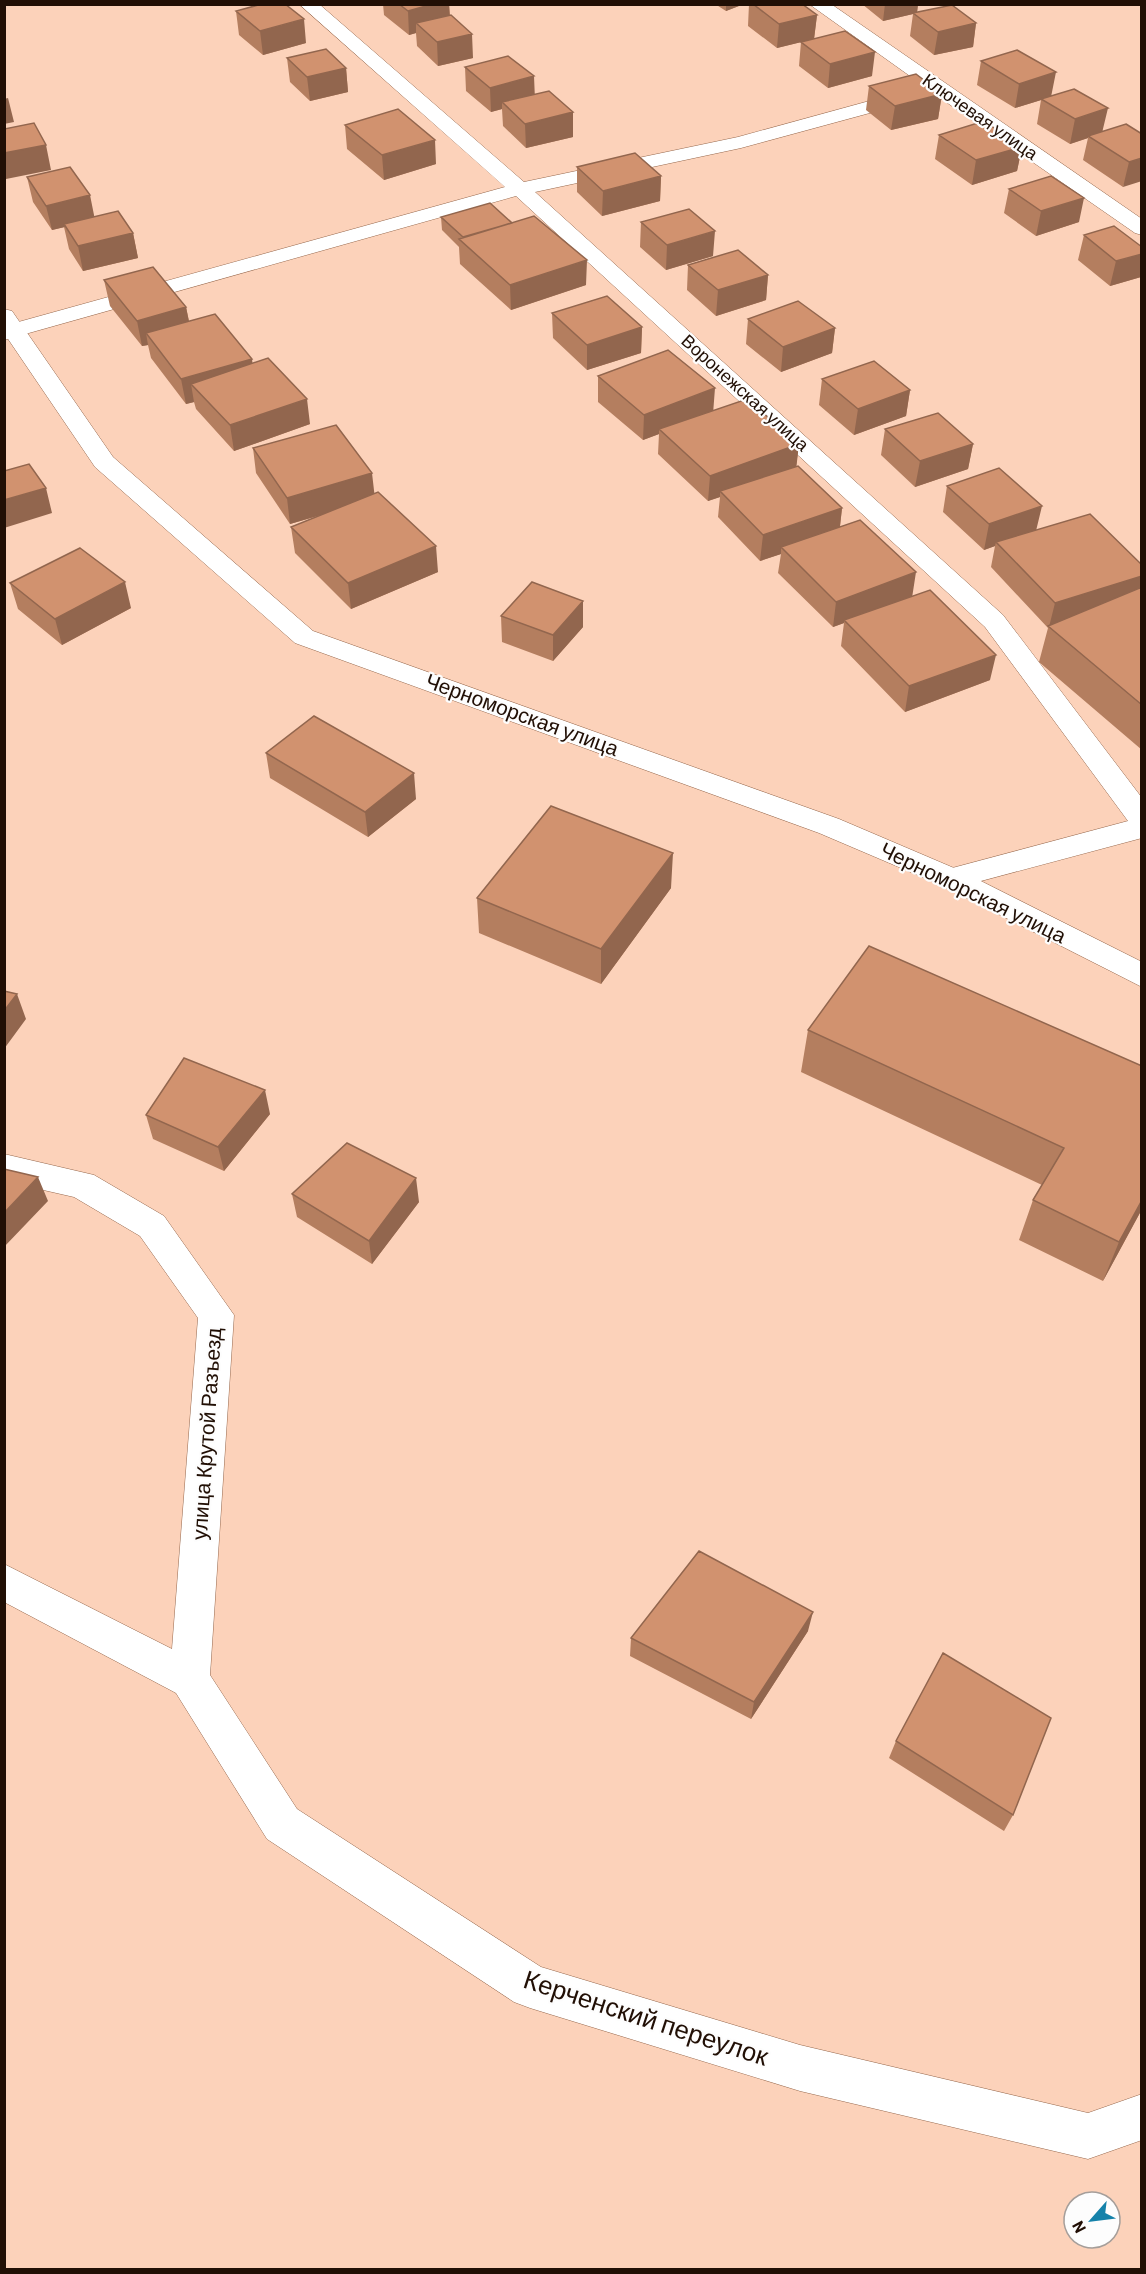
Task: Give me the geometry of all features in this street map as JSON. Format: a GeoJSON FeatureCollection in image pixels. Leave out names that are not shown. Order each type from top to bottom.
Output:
{"type":"FeatureCollection","features":[{"type":"Feature","properties":{"kind":"street","name":"Воронежская улица"},"geometry":{"type":"LineString","coordinates":[[308,4],[520,189],[994,621],[1142,819]]}},
{"type":"Feature","properties":{"kind":"street","name":"Ключевая улица"},"geometry":{"type":"LineString","coordinates":[[818,4],[1142,229]]}},
{"type":"Feature","properties":{"kind":"street"},"geometry":{"type":"LineString","coordinates":[[8,326],[520,189],[741,142],[938,88]]}},
{"type":"Feature","properties":{"kind":"street","name":"Черноморская улица"},"geometry":{"type":"LineString","coordinates":[[8,326],[104,462],[304,637],[829,826],[951,878],[1142,976]]}},
{"type":"Feature","properties":{"kind":"street"},"geometry":{"type":"LineString","coordinates":[[951,878],[1142,828]]}},
{"type":"Feature","properties":{"kind":"street","name":"улица Крутой Разъезд"},"geometry":{"type":"LineString","coordinates":[[4,1167],[82,1185],[152,1226],[216,1315],[190,1679]]}},
{"type":"Feature","properties":{"kind":"street"},"geometry":{"type":"LineString","coordinates":[[4,1582],[190,1679]]}},
{"type":"Feature","properties":{"kind":"street","name":"Керченский переулок"},"geometry":{"type":"LineString","coordinates":[[190,1679],[282,1824],[530,1986],[800,2068],[1088,2136],[1142,2117]]}},
{"type":"Feature","properties":{"kind":"building"},"geometry":{"type":"Polygon","coordinates":[[[262,4],[285,4],[304,19],[260,31],[236,11],[262,4]]]}},
{"type":"Feature","properties":{"kind":"building"},"geometry":{"type":"Polygon","coordinates":[[[399,4],[433,4],[408,11],[399,4]]]}},
{"type":"Feature","properties":{"kind":"building"},"geometry":{"type":"Polygon","coordinates":[[[753,4],[802,4],[817,15],[779,24],[753,4]]]}},
{"type":"Feature","properties":{"kind":"building"},"geometry":{"type":"Polygon","coordinates":[[[952,5],[976,23],[938,32],[913,13],[952,5]]]}},
{"type":"Feature","properties":{"kind":"building"},"geometry":{"type":"Polygon","coordinates":[[[451,15],[472,34],[437,42],[416,23],[451,15]]]}},
{"type":"Feature","properties":{"kind":"building"},"geometry":{"type":"Polygon","coordinates":[[[845,31],[875,52],[830,64],[801,42],[845,31]]]}},
{"type":"Feature","properties":{"kind":"building"},"geometry":{"type":"Polygon","coordinates":[[[326,49],[346,68],[307,77],[287,58],[326,49]]]}},
{"type":"Feature","properties":{"kind":"building"},"geometry":{"type":"Polygon","coordinates":[[[1017,50],[1056,72],[1019,84],[981,61],[1017,50]]]}},
{"type":"Feature","properties":{"kind":"building"},"geometry":{"type":"Polygon","coordinates":[[[508,56],[534,76],[490,88],[465,67],[508,56]]]}},
{"type":"Feature","properties":{"kind":"building"},"geometry":{"type":"Polygon","coordinates":[[[916,74],[942,94],[895,106],[869,86],[916,74]]]}},
{"type":"Feature","properties":{"kind":"building"},"geometry":{"type":"Polygon","coordinates":[[[1074,89],[1108,108],[1075,119],[1041,99],[1074,89]]]}},
{"type":"Feature","properties":{"kind":"building"},"geometry":{"type":"Polygon","coordinates":[[[549,91],[573,112],[525,124],[502,102],[549,91]]]}},
{"type":"Feature","properties":{"kind":"building"},"geometry":{"type":"Polygon","coordinates":[[[398,109],[435,140],[382,155],[345,125],[398,109]]]}},
{"type":"Feature","properties":{"kind":"building"},"geometry":{"type":"Polygon","coordinates":[[[984,121],[1022,147],[976,160],[939,135],[984,121]]]}},
{"type":"Feature","properties":{"kind":"building"},"geometry":{"type":"Polygon","coordinates":[[[34,123],[46,145],[4,153],[4,129],[34,123]]]}},
{"type":"Feature","properties":{"kind":"building"},"geometry":{"type":"Polygon","coordinates":[[[1126,124],[1142,134],[1142,158],[1129,162],[1088,136],[1126,124]]]}},
{"type":"Feature","properties":{"kind":"building"},"geometry":{"type":"Polygon","coordinates":[[[635,153],[661,176],[603,191],[577,167],[635,153]]]}},
{"type":"Feature","properties":{"kind":"building"},"geometry":{"type":"Polygon","coordinates":[[[70,167],[90,195],[46,206],[27,177],[70,167]]]}},
{"type":"Feature","properties":{"kind":"building"},"geometry":{"type":"Polygon","coordinates":[[[1051,176],[1084,198],[1041,211],[1009,189],[1051,176]]]}},
{"type":"Feature","properties":{"kind":"building"},"geometry":{"type":"Polygon","coordinates":[[[490,203],[512,223],[463,237],[441,217],[490,203]]]}},
{"type":"Feature","properties":{"kind":"building"},"geometry":{"type":"Polygon","coordinates":[[[689,209],[715,231],[667,245],[641,222],[689,209]]]}},
{"type":"Feature","properties":{"kind":"building"},"geometry":{"type":"Polygon","coordinates":[[[118,211],[133,233],[78,246],[64,224],[118,211]]]}},
{"type":"Feature","properties":{"kind":"building"},"geometry":{"type":"Polygon","coordinates":[[[534,216],[587,260],[510,285],[459,239],[534,216]]]}},
{"type":"Feature","properties":{"kind":"building"},"geometry":{"type":"Polygon","coordinates":[[[1114,226],[1142,247],[1142,254],[1116,261],[1084,235],[1114,226]]]}},
{"type":"Feature","properties":{"kind":"building"},"geometry":{"type":"Polygon","coordinates":[[[738,250],[768,275],[718,290],[688,265],[738,250]]]}},
{"type":"Feature","properties":{"kind":"building"},"geometry":{"type":"Polygon","coordinates":[[[153,267],[186,307],[137,321],[104,280],[153,267]]]}},
{"type":"Feature","properties":{"kind":"building"},"geometry":{"type":"Polygon","coordinates":[[[607,296],[642,327],[587,345],[552,313],[607,296]]]}},
{"type":"Feature","properties":{"kind":"building"},"geometry":{"type":"Polygon","coordinates":[[[798,301],[835,328],[783,347],[748,319],[798,301]]]}},
{"type":"Feature","properties":{"kind":"building"},"geometry":{"type":"Polygon","coordinates":[[[215,314],[252,359],[181,379],[146,333],[215,314]]]}},
{"type":"Feature","properties":{"kind":"building"},"geometry":{"type":"Polygon","coordinates":[[[668,350],[715,388],[644,415],[598,376],[668,350]]]}},
{"type":"Feature","properties":{"kind":"building"},"geometry":{"type":"Polygon","coordinates":[[[268,358],[307,399],[230,425],[191,384],[268,358]]]}},
{"type":"Feature","properties":{"kind":"building"},"geometry":{"type":"Polygon","coordinates":[[[874,361],[910,390],[858,409],[822,379],[874,361]]]}},
{"type":"Feature","properties":{"kind":"building"},"geometry":{"type":"Polygon","coordinates":[[[747,399],[799,444],[710,476],[659,429],[747,399]]]}},
{"type":"Feature","properties":{"kind":"building"},"geometry":{"type":"Polygon","coordinates":[[[938,413],[973,444],[920,461],[885,429],[938,413]]]}},
{"type":"Feature","properties":{"kind":"building"},"geometry":{"type":"Polygon","coordinates":[[[336,425],[372,473],[287,498],[253,448],[336,425]]]}},
{"type":"Feature","properties":{"kind":"building"},"geometry":{"type":"Polygon","coordinates":[[[29,464],[46,488],[4,500],[4,471],[29,464]]]}},
{"type":"Feature","properties":{"kind":"building"},"geometry":{"type":"Polygon","coordinates":[[[798,466],[842,508],[763,535],[720,491],[798,466]]]}},
{"type":"Feature","properties":{"kind":"building"},"geometry":{"type":"Polygon","coordinates":[[[999,468],[1042,506],[989,524],[947,486],[999,468]]]}},
{"type":"Feature","properties":{"kind":"building"},"geometry":{"type":"Polygon","coordinates":[[[378,492],[436,546],[348,583],[291,527],[378,492]]]}},
{"type":"Feature","properties":{"kind":"building"},"geometry":{"type":"Polygon","coordinates":[[[1090,514],[1142,565],[1142,576],[1055,603],[996,542],[1090,514]]]}},
{"type":"Feature","properties":{"kind":"building"},"geometry":{"type":"Polygon","coordinates":[[[860,520],[916,572],[836,602],[781,547],[860,520]]]}},
{"type":"Feature","properties":{"kind":"building"},"geometry":{"type":"Polygon","coordinates":[[[80,548],[125,582],[55,619],[10,583],[80,548]]]}},
{"type":"Feature","properties":{"kind":"building"},"geometry":{"type":"Polygon","coordinates":[[[532,582],[583,601],[553,635],[501,616],[532,582]]]}},
{"type":"Feature","properties":{"kind":"building"},"geometry":{"type":"Polygon","coordinates":[[[1142,587],[1142,705],[1048,626],[1142,587]]]}},
{"type":"Feature","properties":{"kind":"building"},"geometry":{"type":"Polygon","coordinates":[[[930,590],[996,655],[909,686],[844,620],[930,590]]]}},
{"type":"Feature","properties":{"kind":"building"},"geometry":{"type":"Polygon","coordinates":[[[314,716],[414,773],[365,812],[266,753],[314,716]]]}},
{"type":"Feature","properties":{"kind":"building"},"geometry":{"type":"Polygon","coordinates":[[[551,806],[673,853],[601,949],[477,898],[551,806]]]}},
{"type":"Feature","properties":{"kind":"building"},"geometry":{"type":"Polygon","coordinates":[[[869,946],[1142,1066],[1142,1200],[1119,1242],[1033,1200],[1064,1148],[808,1030],[869,946]]]}},
{"type":"Feature","properties":{"kind":"building"},"geometry":{"type":"Polygon","coordinates":[[[4,991],[17,994],[4,1011],[4,991]]]}},
{"type":"Feature","properties":{"kind":"building"},"geometry":{"type":"Polygon","coordinates":[[[184,1058],[265,1090],[218,1147],[146,1115],[184,1058]]]}},
{"type":"Feature","properties":{"kind":"building"},"geometry":{"type":"Polygon","coordinates":[[[347,1143],[416,1178],[369,1241],[292,1194],[347,1143]]]}},
{"type":"Feature","properties":{"kind":"building"},"geometry":{"type":"Polygon","coordinates":[[[4,1169],[38,1177],[4,1213],[4,1169]]]}},
{"type":"Feature","properties":{"kind":"building"},"geometry":{"type":"Polygon","coordinates":[[[699,1551],[813,1612],[754,1702],[631,1638],[699,1551]]]}},
{"type":"Feature","properties":{"kind":"building"},"geometry":{"type":"Polygon","coordinates":[[[943,1653],[1051,1718],[1013,1815],[896,1741],[943,1653]]]}}]}
